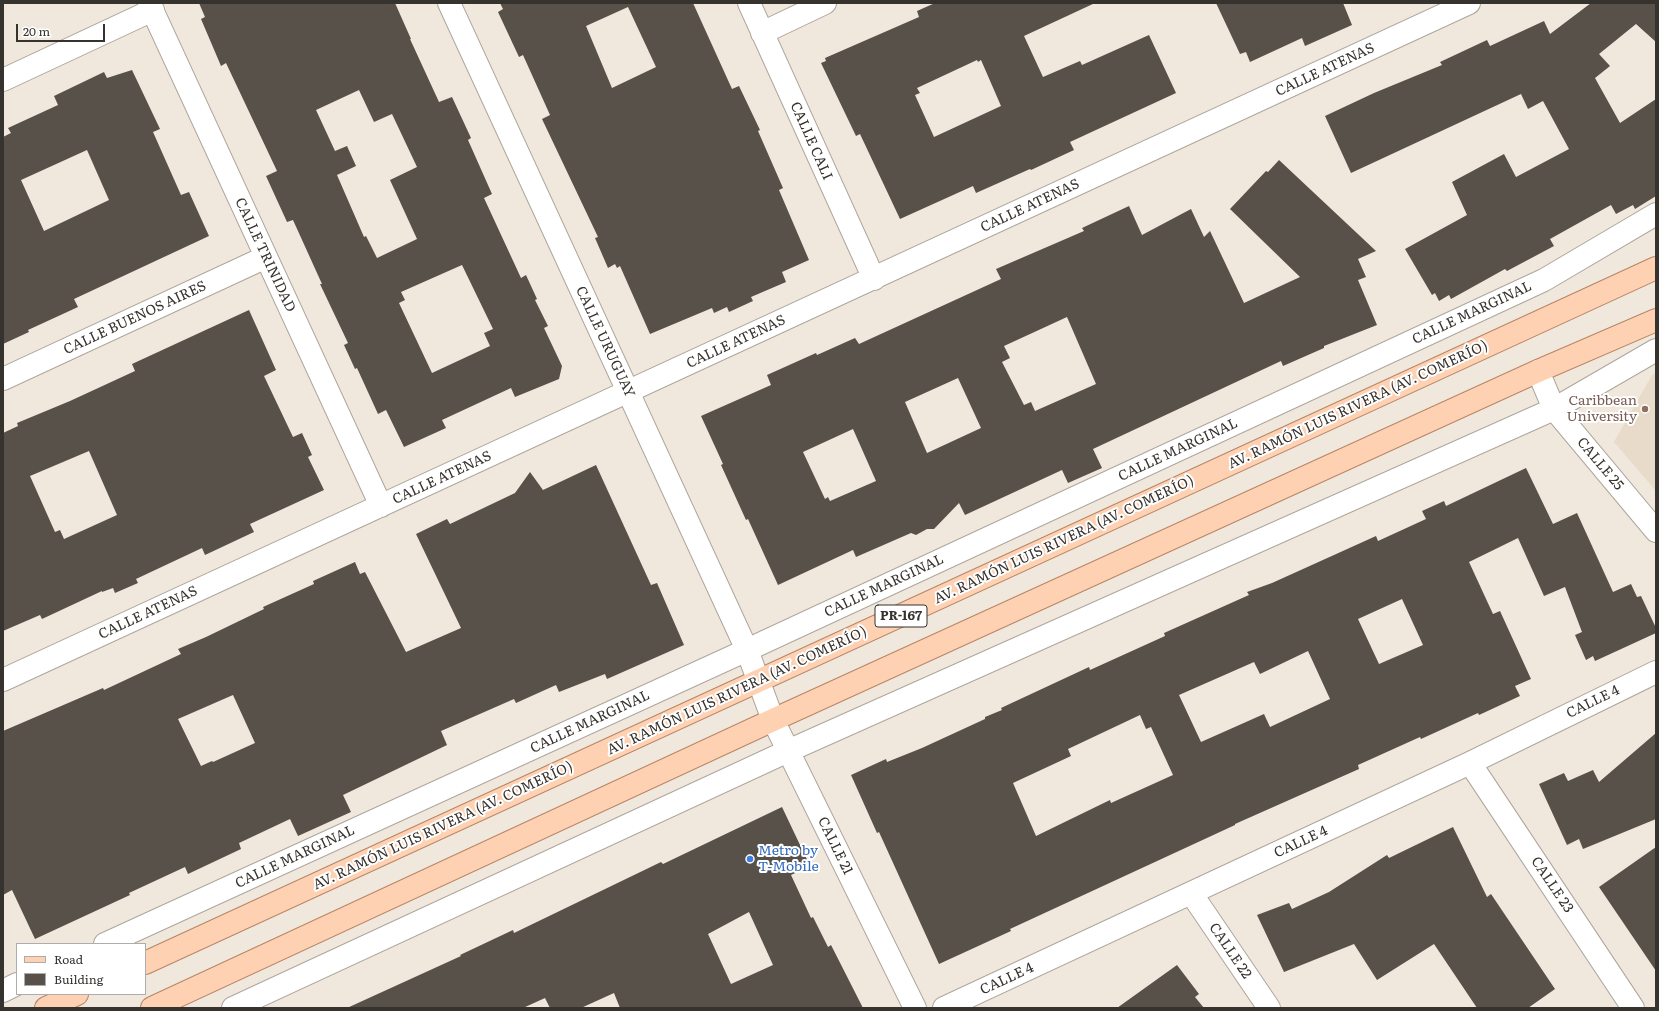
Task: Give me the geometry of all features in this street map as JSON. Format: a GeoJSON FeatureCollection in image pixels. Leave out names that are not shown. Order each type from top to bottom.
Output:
{"type":"FeatureCollection","features":[{"type":"Feature","properties":{"kind":"main road","name":"AV. RAMÓN LUIS RIVERA (AV. COMERÍO)"},"geometry":{"type":"LineString","coordinates":[[146,963],[1656,268]]}},
{"type":"Feature","properties":{"kind":"main road","name":"PR-167"},"geometry":{"type":"LineString","coordinates":[[152,1008],[773,720],[1538,371],[1656,320]]}},
{"type":"Feature","properties":{"kind":"main road"},"geometry":{"type":"LineString","coordinates":[[46,1008],[75,995]]}},
{"type":"Feature","properties":{"kind":"street","name":"CALLE URUGUAY"},"geometry":{"type":"LineString","coordinates":[[449,3],[747,650],[758,682]]}},
{"type":"Feature","properties":{"kind":"street","name":"CALLE CALI"},"geometry":{"type":"LineString","coordinates":[[749,3],[874,278]]}},
{"type":"Feature","properties":{"kind":"street"},"geometry":{"type":"LineString","coordinates":[[762,33],[825,3]]}},
{"type":"Feature","properties":{"kind":"street","name":"CALLE ATENAS"},"geometry":{"type":"LineString","coordinates":[[3,680],[1469,3]]}},
{"type":"Feature","properties":{"kind":"street"},"geometry":{"type":"LineString","coordinates":[[3,80],[151,7]]}},
{"type":"Feature","properties":{"kind":"street","name":"CALLE TRINIDAD"},"geometry":{"type":"LineString","coordinates":[[151,7],[381,506]]}},
{"type":"Feature","properties":{"kind":"street","name":"CALLE MARGINAL"},"geometry":{"type":"LineString","coordinates":[[106,943],[747,650],[1544,280],[1656,214]]}},
{"type":"Feature","properties":{"kind":"street","name":"CALLE BUENOS AIRES"},"geometry":{"type":"LineString","coordinates":[[3,379],[266,258]]}},
{"type":"Feature","properties":{"kind":"street"},"geometry":{"type":"LineString","coordinates":[[233,1008],[788,751],[1554,408],[1656,350]]}},
{"type":"Feature","properties":{"kind":"street","name":"CALLE 25"},"geometry":{"type":"LineString","coordinates":[[1538,371],[1554,408],[1656,531]]}},
{"type":"Feature","properties":{"kind":"street","name":"CALLE 4"},"geometry":{"type":"LineString","coordinates":[[944,1008],[1470,763],[1656,672]]}},
{"type":"Feature","properties":{"kind":"street","name":"CALLE 21"},"geometry":{"type":"LineString","coordinates":[[758,682],[773,720],[915,1008]]}},
{"type":"Feature","properties":{"kind":"street","name":"CALLE 23"},"geometry":{"type":"LineString","coordinates":[[1470,763],[1634,1008]]}},
{"type":"Feature","properties":{"kind":"street","name":"CALLE 22"},"geometry":{"type":"LineString","coordinates":[[1191,893],[1269,1008]]}},
{"type":"Feature","properties":{"kind":"street"},"geometry":{"type":"LineString","coordinates":[[3,990],[16,984]]}},
{"type":"Feature","properties":{"kind":"shaded area","name":"Caribbean University"},"geometry":{"type":"Polygon","coordinates":[[[1656,373],[1656,491],[1614,442],[1652,375],[1656,373]]]}},
{"type":"Feature","properties":{"kind":"building"},"geometry":{"type":"Polygon","coordinates":[[[199,3],[395,3],[439,102],[452,97],[471,138],[468,140],[492,194],[484,198],[521,278],[526,275],[537,299],[535,300],[548,326],[544,328],[562,366],[559,379],[515,397],[511,388],[442,420],[446,428],[404,447],[386,410],[378,414],[357,368],[355,369],[344,345],[348,343],[320,284],[322,284],[293,220],[287,222],[266,176],[277,171],[226,63],[221,66],[201,19],[205,17],[199,3]],[[359,90],[316,110],[335,151],[347,146],[356,166],[337,175],[364,237],[366,236],[377,258],[417,239],[390,180],[417,167],[392,114],[374,122],[359,90]],[[462,265],[401,292],[405,300],[399,303],[432,373],[490,346],[484,333],[493,329],[462,265]]]}},
{"type":"Feature","properties":{"kind":"building"},"geometry":{"type":"Polygon","coordinates":[[[500,3],[693,3],[732,89],[739,86],[760,130],[758,131],[783,188],[779,190],[809,260],[782,272],[786,282],[751,297],[753,301],[729,312],[727,307],[714,313],[712,308],[650,334],[620,266],[617,268],[615,264],[608,268],[595,238],[598,237],[542,119],[550,115],[523,55],[519,57],[498,12],[503,9],[500,3]],[[628,7],[586,26],[612,88],[656,67],[628,7]]]}},
{"type":"Feature","properties":{"kind":"building"},"geometry":{"type":"Polygon","coordinates":[[[935,3],[1095,3],[1024,36],[1043,77],[1080,61],[1082,65],[1149,35],[1176,93],[1070,142],[1074,150],[1031,170],[1030,169],[976,193],[973,186],[900,219],[860,134],[856,136],[821,63],[826,61],[825,58],[919,17],[917,11],[935,3]],[[977,60],[917,88],[920,93],[915,95],[934,137],[1001,106],[981,60],[978,62],[977,60]]]}},
{"type":"Feature","properties":{"kind":"building"},"geometry":{"type":"Polygon","coordinates":[[[1216,3],[1343,3],[1352,25],[1305,46],[1302,38],[1250,62],[1246,52],[1240,54],[1216,3]]]}},
{"type":"Feature","properties":{"kind":"building"},"geometry":{"type":"Polygon","coordinates":[[[1591,3],[1656,3],[1656,42],[1636,24],[1599,54],[1610,66],[1595,78],[1620,123],[1656,99],[1656,196],[1635,209],[1633,205],[1616,214],[1611,205],[1550,239],[1554,246],[1507,271],[1505,269],[1451,299],[1449,295],[1439,301],[1435,293],[1432,295],[1405,249],[1467,215],[1452,182],[1504,154],[1516,177],[1569,149],[1543,101],[1528,109],[1521,94],[1351,173],[1325,116],[1374,93],[1442,65],[1440,62],[1487,40],[1490,46],[1544,21],[1550,34],[1591,3]]]}},
{"type":"Feature","properties":{"kind":"building"},"geometry":{"type":"Polygon","coordinates":[[[132,70],[160,129],[153,132],[181,195],[189,192],[209,236],[74,299],[78,307],[28,330],[29,332],[3,344],[3,137],[11,133],[8,128],[58,105],[54,96],[104,72],[107,78],[132,70]],[[87,150],[21,180],[44,231],[109,200],[87,150]]]}},
{"type":"Feature","properties":{"kind":"building"},"geometry":{"type":"Polygon","coordinates":[[[1279,160],[1376,251],[1358,259],[1366,277],[1358,280],[1377,325],[1324,346],[1324,348],[1283,366],[1281,361],[1093,449],[1102,468],[1068,483],[1062,470],[965,515],[959,503],[934,529],[927,529],[916,535],[911,533],[856,557],[853,550],[778,585],[748,519],[746,520],[701,416],[771,385],[767,375],[816,353],[817,355],[855,338],[859,344],[1001,279],[996,269],[1084,231],[1082,228],[1129,206],[1142,235],[1191,209],[1204,237],[1210,231],[1244,303],[1300,277],[1230,209],[1266,171],[1268,172],[1279,160]],[[1067,317],[1004,346],[1010,358],[1002,362],[1024,405],[1031,402],[1035,411],[1096,384],[1067,317]],[[958,378],[905,402],[927,453],[981,428],[958,378]],[[853,429],[803,452],[825,499],[828,497],[830,501],[876,481],[853,429]]]}},
{"type":"Feature","properties":{"kind":"building"},"geometry":{"type":"Polygon","coordinates":[[[249,310],[276,370],[264,376],[293,437],[302,433],[312,455],[308,457],[324,490],[250,524],[254,532],[205,555],[202,548],[136,579],[138,583],[115,593],[113,588],[102,591],[42,619],[40,615],[3,631],[3,433],[18,426],[17,423],[70,401],[135,371],[132,364],[249,310]],[[89,451],[30,476],[55,532],[60,530],[64,539],[117,515],[89,451]]]}},
{"type":"Feature","properties":{"kind":"building"},"geometry":{"type":"Polygon","coordinates":[[[596,465],[651,585],[657,583],[684,645],[607,679],[605,674],[559,692],[556,685],[516,703],[514,699],[441,731],[447,745],[343,795],[351,812],[298,836],[290,819],[239,843],[241,849],[188,874],[185,867],[129,893],[130,895],[35,939],[12,890],[3,895],[3,731],[103,688],[104,690],[181,654],[178,649],[264,609],[263,607],[314,584],[313,581],[355,562],[360,574],[365,572],[406,652],[461,628],[416,534],[447,519],[450,524],[515,493],[530,472],[543,490],[596,465]],[[233,695],[178,719],[201,766],[255,743],[233,695]]]}},
{"type":"Feature","properties":{"kind":"building"},"geometry":{"type":"Polygon","coordinates":[[[1526,468],[1553,524],[1577,513],[1613,592],[1631,584],[1637,597],[1641,596],[1656,628],[1656,633],[1595,661],[1593,656],[1586,660],[1575,635],[1582,632],[1565,587],[1544,596],[1518,538],[1469,562],[1493,614],[1500,611],[1531,679],[1515,686],[1520,696],[1421,739],[1420,737],[1358,765],[1359,769],[1235,824],[1010,929],[1011,931],[939,964],[879,832],[877,833],[851,775],[886,759],[887,762],[922,748],[985,719],[985,717],[1002,710],[1001,708],[1089,667],[1090,670],[1165,636],[1164,633],[1249,595],[1247,592],[1272,583],[1376,536],[1378,541],[1426,519],[1422,511],[1444,501],[1446,506],[1526,468]],[[1402,599],[1358,619],[1379,664],[1423,645],[1402,599]],[[1308,651],[1260,674],[1254,662],[1179,695],[1201,742],[1264,714],[1270,727],[1330,699],[1308,651]],[[1140,715],[1068,749],[1071,756],[1013,783],[1036,836],[1110,800],[1111,803],[1173,775],[1151,727],[1146,729],[1140,715]]]}},
{"type":"Feature","properties":{"kind":"building"},"geometry":{"type":"Polygon","coordinates":[[[1656,733],[1656,819],[1583,849],[1579,839],[1567,845],[1539,784],[1564,773],[1568,781],[1593,770],[1599,782],[1656,733]]]}},
{"type":"Feature","properties":{"kind":"building"},"geometry":{"type":"Polygon","coordinates":[[[782,807],[810,866],[791,875],[811,918],[813,917],[828,947],[831,945],[863,1008],[620,1008],[614,993],[581,1008],[550,1008],[545,998],[523,1008],[347,1008],[461,956],[460,955],[513,930],[514,933],[661,862],[663,864],[782,807]],[[749,912],[708,934],[731,984],[773,965],[749,912]]]}},
{"type":"Feature","properties":{"kind":"building"},"geometry":{"type":"Polygon","coordinates":[[[1453,827],[1487,897],[1491,894],[1555,989],[1528,1008],[1477,1008],[1434,944],[1377,980],[1354,944],[1284,972],[1257,915],[1289,903],[1292,909],[1329,892],[1387,855],[1389,858],[1453,827]]]}},
{"type":"Feature","properties":{"kind":"building"},"geometry":{"type":"Polygon","coordinates":[[[1656,847],[1656,971],[1599,887],[1656,847]]]}},
{"type":"Feature","properties":{"kind":"building"},"geometry":{"type":"Polygon","coordinates":[[[1177,965],[1199,994],[1195,997],[1204,1008],[1117,1008],[1177,965]]]}},
{"type":"Feature","properties":{"kind":"place","name":"Caribbean University"},"geometry":{"type":"Point","coordinates":[1645,409]}},
{"type":"Feature","properties":{"kind":"place","name":"Metro by T-Mobile"},"geometry":{"type":"Point","coordinates":[750,859]}}]}
